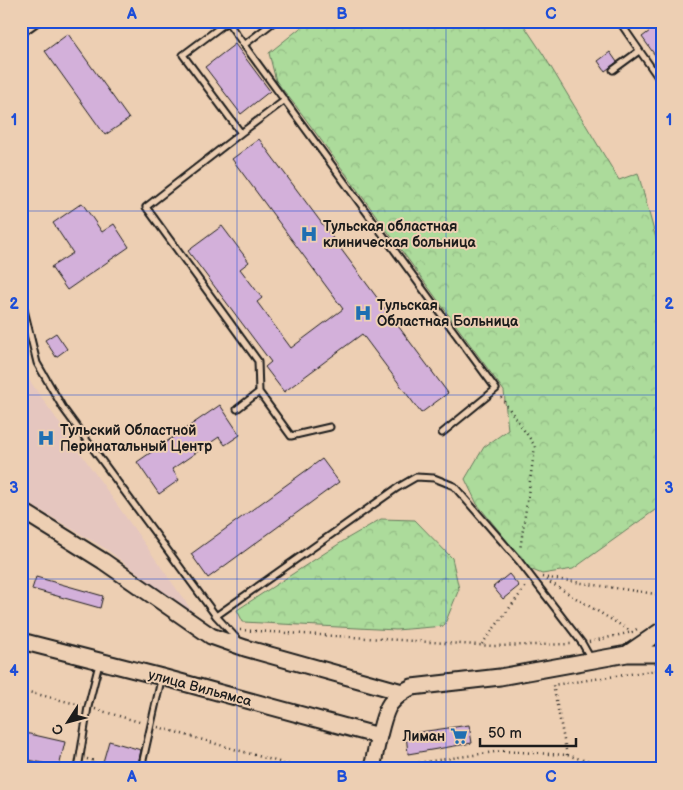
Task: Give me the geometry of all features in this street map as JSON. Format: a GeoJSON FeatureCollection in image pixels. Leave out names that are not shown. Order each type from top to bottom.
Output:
{"type":"FeatureCollection","features":[{"type":"Feature","properties":{"kind":"street"},"geometry":{"type":"LineString","coordinates":[[21,510],[103,561],[211,636],[245,648],[402,692]]}},
{"type":"Feature","properties":{"kind":"street"},"geometry":{"type":"LineString","coordinates":[[628,654],[662,630]]}},
{"type":"Feature","properties":{"kind":"street","name":"улица Вильямса"},"geometry":{"type":"LineString","coordinates":[[21,641],[379,736]]}},
{"type":"Feature","properties":{"kind":"street"},"geometry":{"type":"LineString","coordinates":[[372,769],[379,736],[389,706],[402,692],[412,687],[500,677],[628,654],[662,654]]}},
{"type":"Feature","properties":{"kind":"lane"},"geometry":{"type":"LineString","coordinates":[[21,34],[39,21]]}},
{"type":"Feature","properties":{"kind":"lane"},"geometry":{"type":"LineString","coordinates":[[244,45],[275,21]]}},
{"type":"Feature","properties":{"kind":"lane"},"geometry":{"type":"LineString","coordinates":[[618,21],[662,84]]}},
{"type":"Feature","properties":{"kind":"lane"},"geometry":{"type":"LineString","coordinates":[[241,133],[183,55],[227,22],[496,389],[442,433]]}},
{"type":"Feature","properties":{"kind":"lane"},"geometry":{"type":"LineString","coordinates":[[613,70],[639,51]]}},
{"type":"Feature","properties":{"kind":"lane"},"geometry":{"type":"LineString","coordinates":[[285,100],[146,207],[258,361],[259,392],[291,436],[330,427]]}},
{"type":"Feature","properties":{"kind":"lane"},"geometry":{"type":"LineString","coordinates":[[21,297],[37,363],[63,408],[216,616],[245,648]]}},
{"type":"Feature","properties":{"kind":"lane"},"geometry":{"type":"LineString","coordinates":[[237,409],[259,392]]}},
{"type":"Feature","properties":{"kind":"lane"},"geometry":{"type":"LineString","coordinates":[[216,616],[397,488],[416,477],[434,478],[454,486],[518,561],[582,643],[592,659]]}},
{"type":"Feature","properties":{"kind":"lane"},"geometry":{"type":"LineString","coordinates":[[78,769],[88,707],[99,662]]}},
{"type":"Feature","properties":{"kind":"lane"},"geometry":{"type":"LineString","coordinates":[[141,769],[162,677]]}},
{"type":"Feature","properties":{"kind":"path"},"geometry":{"type":"LineString","coordinates":[[496,389],[535,446],[518,561]]}},
{"type":"Feature","properties":{"kind":"path"},"geometry":{"type":"LineString","coordinates":[[632,632],[540,576],[662,595]]}},
{"type":"Feature","properties":{"kind":"path"},"geometry":{"type":"LineString","coordinates":[[482,645],[527,585]]}},
{"type":"Feature","properties":{"kind":"path"},"geometry":{"type":"LineString","coordinates":[[232,634],[240,630],[482,645],[582,643],[632,632],[639,628]]}},
{"type":"Feature","properties":{"kind":"path"},"geometry":{"type":"LineString","coordinates":[[567,756],[553,685],[658,670],[662,672]]}},
{"type":"Feature","properties":{"kind":"path"},"geometry":{"type":"LineString","coordinates":[[21,690],[88,707],[303,769]]}},
{"type":"Feature","properties":{"kind":"path"},"geometry":{"type":"LineString","coordinates":[[402,769],[403,766],[502,751],[567,756],[612,769]]}},
{"type":"Feature","properties":{"kind":"path"},"geometry":{"type":"LineString","coordinates":[[93,769],[95,761]]}},
{"type":"Feature","properties":{"kind":"shaded area","name":"Тульский Областной Перинатальный Центр"},"geometry":{"type":"Polygon","coordinates":[[[21,354],[27,377],[197,618],[106,549],[21,499],[21,354]]]}},
{"type":"Feature","properties":{"kind":"green space"},"geometry":{"type":"Polygon","coordinates":[[[309,21],[521,21],[619,180],[638,173],[662,260],[662,505],[573,569],[542,574],[530,569],[477,504],[465,479],[484,447],[508,430],[504,391],[276,81],[269,53],[309,21]]]}},
{"type":"Feature","properties":{"kind":"green space"},"geometry":{"type":"Polygon","coordinates":[[[381,519],[415,520],[452,558],[459,589],[444,626],[396,630],[243,622],[237,610],[348,538],[381,519]]]}},
{"type":"Feature","properties":{"kind":"building"},"geometry":{"type":"Polygon","coordinates":[[[662,22],[662,65],[642,37],[662,22]]]}},
{"type":"Feature","properties":{"kind":"building"},"geometry":{"type":"Polygon","coordinates":[[[68,34],[129,119],[105,135],[45,51],[68,34]]]}},
{"type":"Feature","properties":{"kind":"building"},"geometry":{"type":"Polygon","coordinates":[[[235,44],[270,91],[241,114],[205,67],[235,44]]]}},
{"type":"Feature","properties":{"kind":"building"},"geometry":{"type":"Polygon","coordinates":[[[610,52],[617,62],[605,71],[598,61],[610,52]]]}},
{"type":"Feature","properties":{"kind":"building","name":"Тульская областная клиническая больница"},"geometry":{"type":"Polygon","coordinates":[[[259,139],[448,393],[421,413],[362,334],[284,392],[265,367],[271,362],[188,251],[222,226],[249,262],[240,269],[262,298],[257,302],[291,348],[343,309],[232,159],[259,139]]]}},
{"type":"Feature","properties":{"kind":"building"},"geometry":{"type":"Polygon","coordinates":[[[82,203],[102,232],[114,224],[129,247],[67,290],[51,267],[73,253],[53,223],[82,203]]]}},
{"type":"Feature","properties":{"kind":"building"},"geometry":{"type":"Polygon","coordinates":[[[56,333],[67,349],[56,357],[45,340],[56,333]]]}},
{"type":"Feature","properties":{"kind":"building"},"geometry":{"type":"Polygon","coordinates":[[[220,405],[240,435],[225,445],[219,437],[172,469],[179,480],[159,494],[137,462],[220,405]]]}},
{"type":"Feature","properties":{"kind":"building"},"geometry":{"type":"Polygon","coordinates":[[[322,459],[339,482],[208,578],[191,554],[322,459]]]}},
{"type":"Feature","properties":{"kind":"building"},"geometry":{"type":"Polygon","coordinates":[[[509,574],[519,586],[503,599],[493,587],[509,574]]]}},
{"type":"Feature","properties":{"kind":"building"},"geometry":{"type":"Polygon","coordinates":[[[36,577],[103,596],[100,608],[32,589],[36,577]]]}},
{"type":"Feature","properties":{"kind":"building"},"geometry":{"type":"Polygon","coordinates":[[[469,725],[472,743],[408,754],[406,734],[469,725]]]}},
{"type":"Feature","properties":{"kind":"building"},"geometry":{"type":"Polygon","coordinates":[[[21,732],[65,742],[59,767],[21,758],[21,732]]]}},
{"type":"Feature","properties":{"kind":"building"},"geometry":{"type":"Polygon","coordinates":[[[109,741],[141,750],[137,769],[101,769],[109,741]]]}},
{"type":"Feature","properties":{"kind":"place","name":"Тульская областная клиническая больница"},"geometry":{"type":"Point","coordinates":[309,234]}},
{"type":"Feature","properties":{"kind":"place","name":"Тульская Областная Больница"},"geometry":{"type":"Point","coordinates":[363,313]}},
{"type":"Feature","properties":{"kind":"place","name":"Тульский Областной Перинатальный Центр"},"geometry":{"type":"Point","coordinates":[46,438]}},
{"type":"Feature","properties":{"kind":"place","name":"Лиман"},"geometry":{"type":"Point","coordinates":[459,736]}}]}
